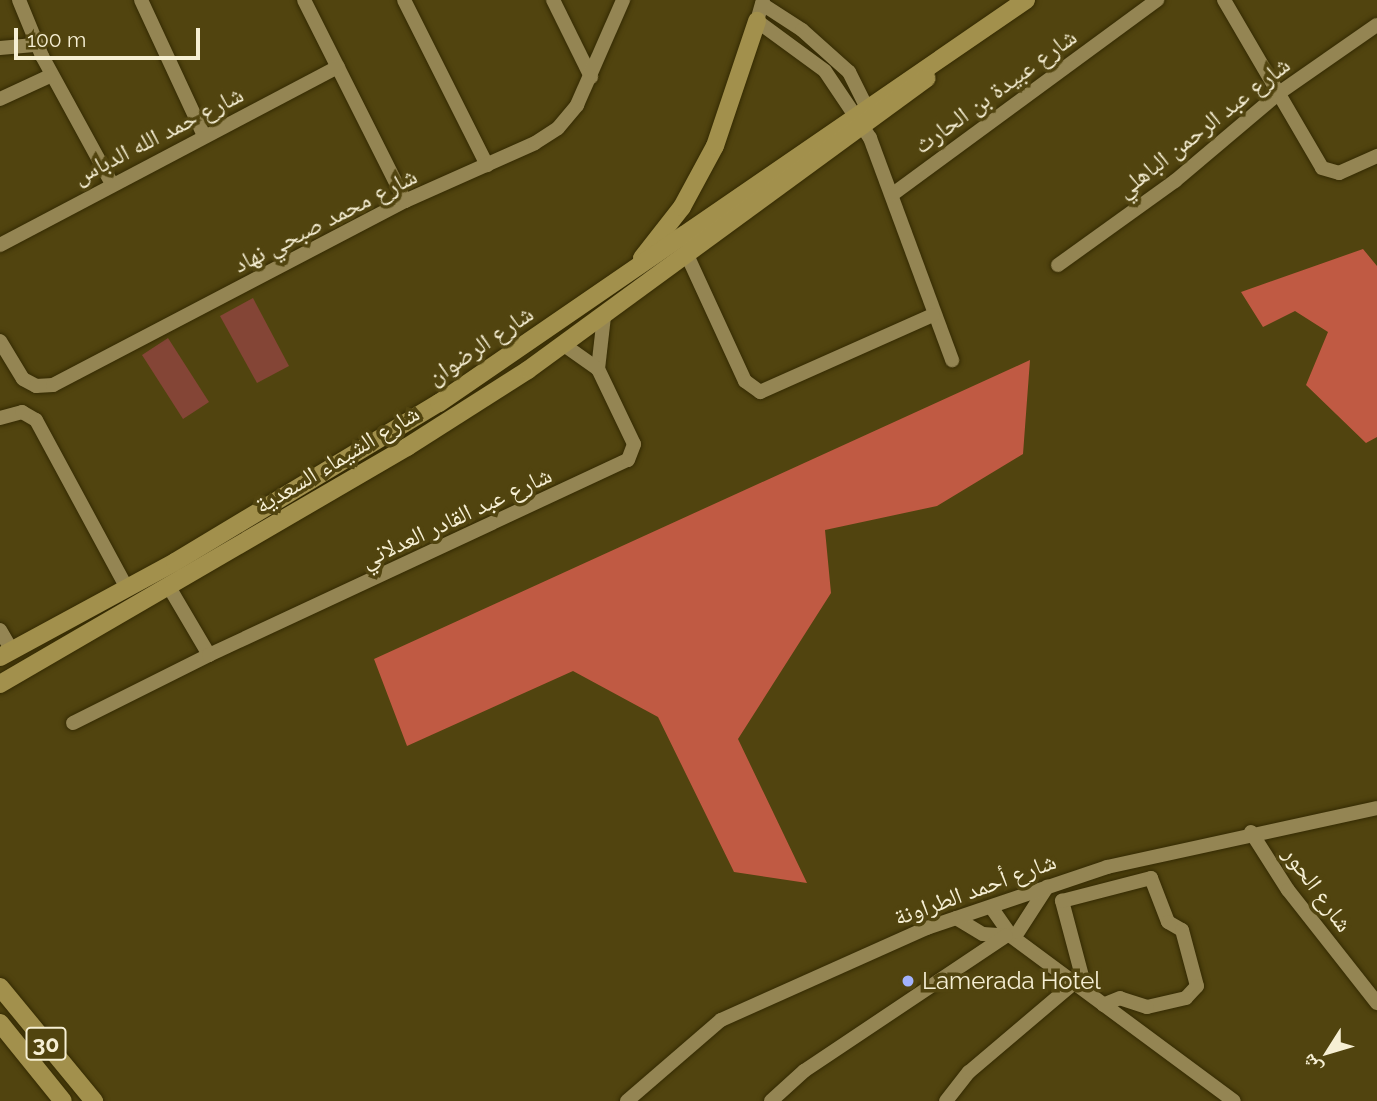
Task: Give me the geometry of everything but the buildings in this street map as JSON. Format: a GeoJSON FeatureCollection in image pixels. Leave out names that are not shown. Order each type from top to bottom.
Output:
{"type":"FeatureCollection","features":[{"type":"Feature","properties":{"kind":"main road","name":"شارع الرضوان"},"geometry":{"type":"LineString","coordinates":[[687,255],[942,66],[955,49],[1026,0]]}},
{"type":"Feature","properties":{"kind":"main road"},"geometry":{"type":"LineString","coordinates":[[631,274],[682,207],[715,146],[763,13]]}},
{"type":"Feature","properties":{"kind":"main road","name":"شارع الرضوان"},"geometry":{"type":"LineString","coordinates":[[6,654],[323,476],[439,403],[865,122]]}},
{"type":"Feature","properties":{"kind":"main road","name":"شارع الشيماء السعدية"},"geometry":{"type":"LineString","coordinates":[[0,684],[407,447],[564,345],[687,255]]}},
{"type":"Feature","properties":{"kind":"main road"},"geometry":{"type":"LineString","coordinates":[[439,403],[450,420]]}},
{"type":"Feature","properties":{"kind":"main road"},"geometry":{"type":"LineString","coordinates":[[395,430],[407,447]]}},
{"type":"Feature","properties":{"kind":"main road","name":"30"},"geometry":{"type":"LineString","coordinates":[[0,987],[94,1101]]}},
{"type":"Feature","properties":{"kind":"main road","name":"30"},"geometry":{"type":"LineString","coordinates":[[0,1023],[63,1101]]}},
{"type":"Feature","properties":{"kind":"street"},"geometry":{"type":"LineString","coordinates":[[19,0],[52,75],[112,184]]}},
{"type":"Feature","properties":{"kind":"street"},"geometry":{"type":"LineString","coordinates":[[141,0],[204,136]]}},
{"type":"Feature","properties":{"kind":"street"},"geometry":{"type":"LineString","coordinates":[[304,0],[405,201]]}},
{"type":"Feature","properties":{"kind":"street"},"geometry":{"type":"LineString","coordinates":[[404,0],[486,165]]}},
{"type":"Feature","properties":{"kind":"street"},"geometry":{"type":"LineString","coordinates":[[553,0],[591,77]]}},
{"type":"Feature","properties":{"kind":"street","name":"شارع محمد صبحي نهاد"},"geometry":{"type":"LineString","coordinates":[[0,341],[23,379],[36,386],[53,385],[405,201],[486,165],[558,128],[591,77],[623,0]]}},
{"type":"Feature","properties":{"kind":"street","name":"شارع عبيدة بن الحارث"},"geometry":{"type":"LineString","coordinates":[[893,194],[1157,0]]}},
{"type":"Feature","properties":{"kind":"street"},"geometry":{"type":"LineString","coordinates":[[1224,0],[1316,161],[1328,173],[1344,172],[1377,156]]}},
{"type":"Feature","properties":{"kind":"street"},"geometry":{"type":"LineString","coordinates":[[865,122],[815,63],[763,13],[778,6],[849,72],[933,315],[952,360]]}},
{"type":"Feature","properties":{"kind":"street","name":"شارع عبد الرحمن الباهلي"},"geometry":{"type":"LineString","coordinates":[[1058,265],[1175,181],[1279,93],[1377,25]]}},
{"type":"Feature","properties":{"kind":"street"},"geometry":{"type":"LineString","coordinates":[[0,48],[37,45]]}},
{"type":"Feature","properties":{"kind":"street"},"geometry":{"type":"LineString","coordinates":[[815,63],[826,50]]}},
{"type":"Feature","properties":{"kind":"street","name":"شارع حمد الله الدباس"},"geometry":{"type":"LineString","coordinates":[[0,245],[338,67]]}},
{"type":"Feature","properties":{"kind":"street"},"geometry":{"type":"LineString","coordinates":[[0,99],[52,75]]}},
{"type":"Feature","properties":{"kind":"street"},"geometry":{"type":"LineString","coordinates":[[687,255],[745,382],[761,393],[933,315]]}},
{"type":"Feature","properties":{"kind":"street"},"geometry":{"type":"LineString","coordinates":[[598,369],[604,316]]}},
{"type":"Feature","properties":{"kind":"street","name":"شارع عبد القادر العدلاني"},"geometry":{"type":"LineString","coordinates":[[73,723],[209,654],[624,463],[634,444],[598,369],[564,345]]}},
{"type":"Feature","properties":{"kind":"street"},"geometry":{"type":"LineString","coordinates":[[0,418],[17,412],[34,417],[127,588]]}},
{"type":"Feature","properties":{"kind":"street"},"geometry":{"type":"LineString","coordinates":[[169,587],[209,654]]}},
{"type":"Feature","properties":{"kind":"street"},"geometry":{"type":"LineString","coordinates":[[0,630],[6,654]]}},
{"type":"Feature","properties":{"kind":"street","name":"شارع أحمد الطراونة"},"geometry":{"type":"LineString","coordinates":[[627,1101],[721,1020],[956,918],[1107,867],[1251,832],[1377,808]]}},
{"type":"Feature","properties":{"kind":"street","name":"شارع الحور"},"geometry":{"type":"LineString","coordinates":[[1251,832],[1288,890],[1377,1003]]}},
{"type":"Feature","properties":{"kind":"street"},"geometry":{"type":"LineString","coordinates":[[946,1101],[970,1072],[1074,984],[1083,972],[1062,901],[1152,879],[1168,922],[1182,930],[1198,976],[1195,993],[1147,1007],[1120,998],[1103,1005]]}},
{"type":"Feature","properties":{"kind":"street"},"geometry":{"type":"LineString","coordinates":[[771,1101],[814,1064],[1013,936],[1047,887]]}},
{"type":"Feature","properties":{"kind":"street"},"geometry":{"type":"LineString","coordinates":[[997,906],[1013,936],[1234,1101]]}},
{"type":"Feature","properties":{"kind":"street"},"geometry":{"type":"LineString","coordinates":[[956,918],[975,931],[1013,936]]}},
{"type":"Feature","properties":{"kind":"shaded area"},"geometry":{"type":"Polygon","coordinates":[[[1363,249],[1377,266],[1377,437],[1366,443],[1306,385],[1328,332],[1295,311],[1263,327],[1241,292],[1363,249]]]}},
{"type":"Feature","properties":{"kind":"shaded area"},"geometry":{"type":"Polygon","coordinates":[[[253,298],[289,366],[257,383],[220,316],[253,298]]]}},
{"type":"Feature","properties":{"kind":"shaded area"},"geometry":{"type":"Polygon","coordinates":[[[168,338],[209,402],[183,419],[142,355],[168,338]]]}},
{"type":"Feature","properties":{"kind":"shaded area"},"geometry":{"type":"Polygon","coordinates":[[[1030,360],[1023,454],[937,506],[825,530],[831,593],[738,739],[807,883],[734,872],[658,717],[573,671],[407,746],[374,659],[1030,360]]]}},
{"type":"Feature","properties":{"kind":"place","name":"Lamerada Hotel"},"geometry":{"type":"Point","coordinates":[908,981]}}]}
